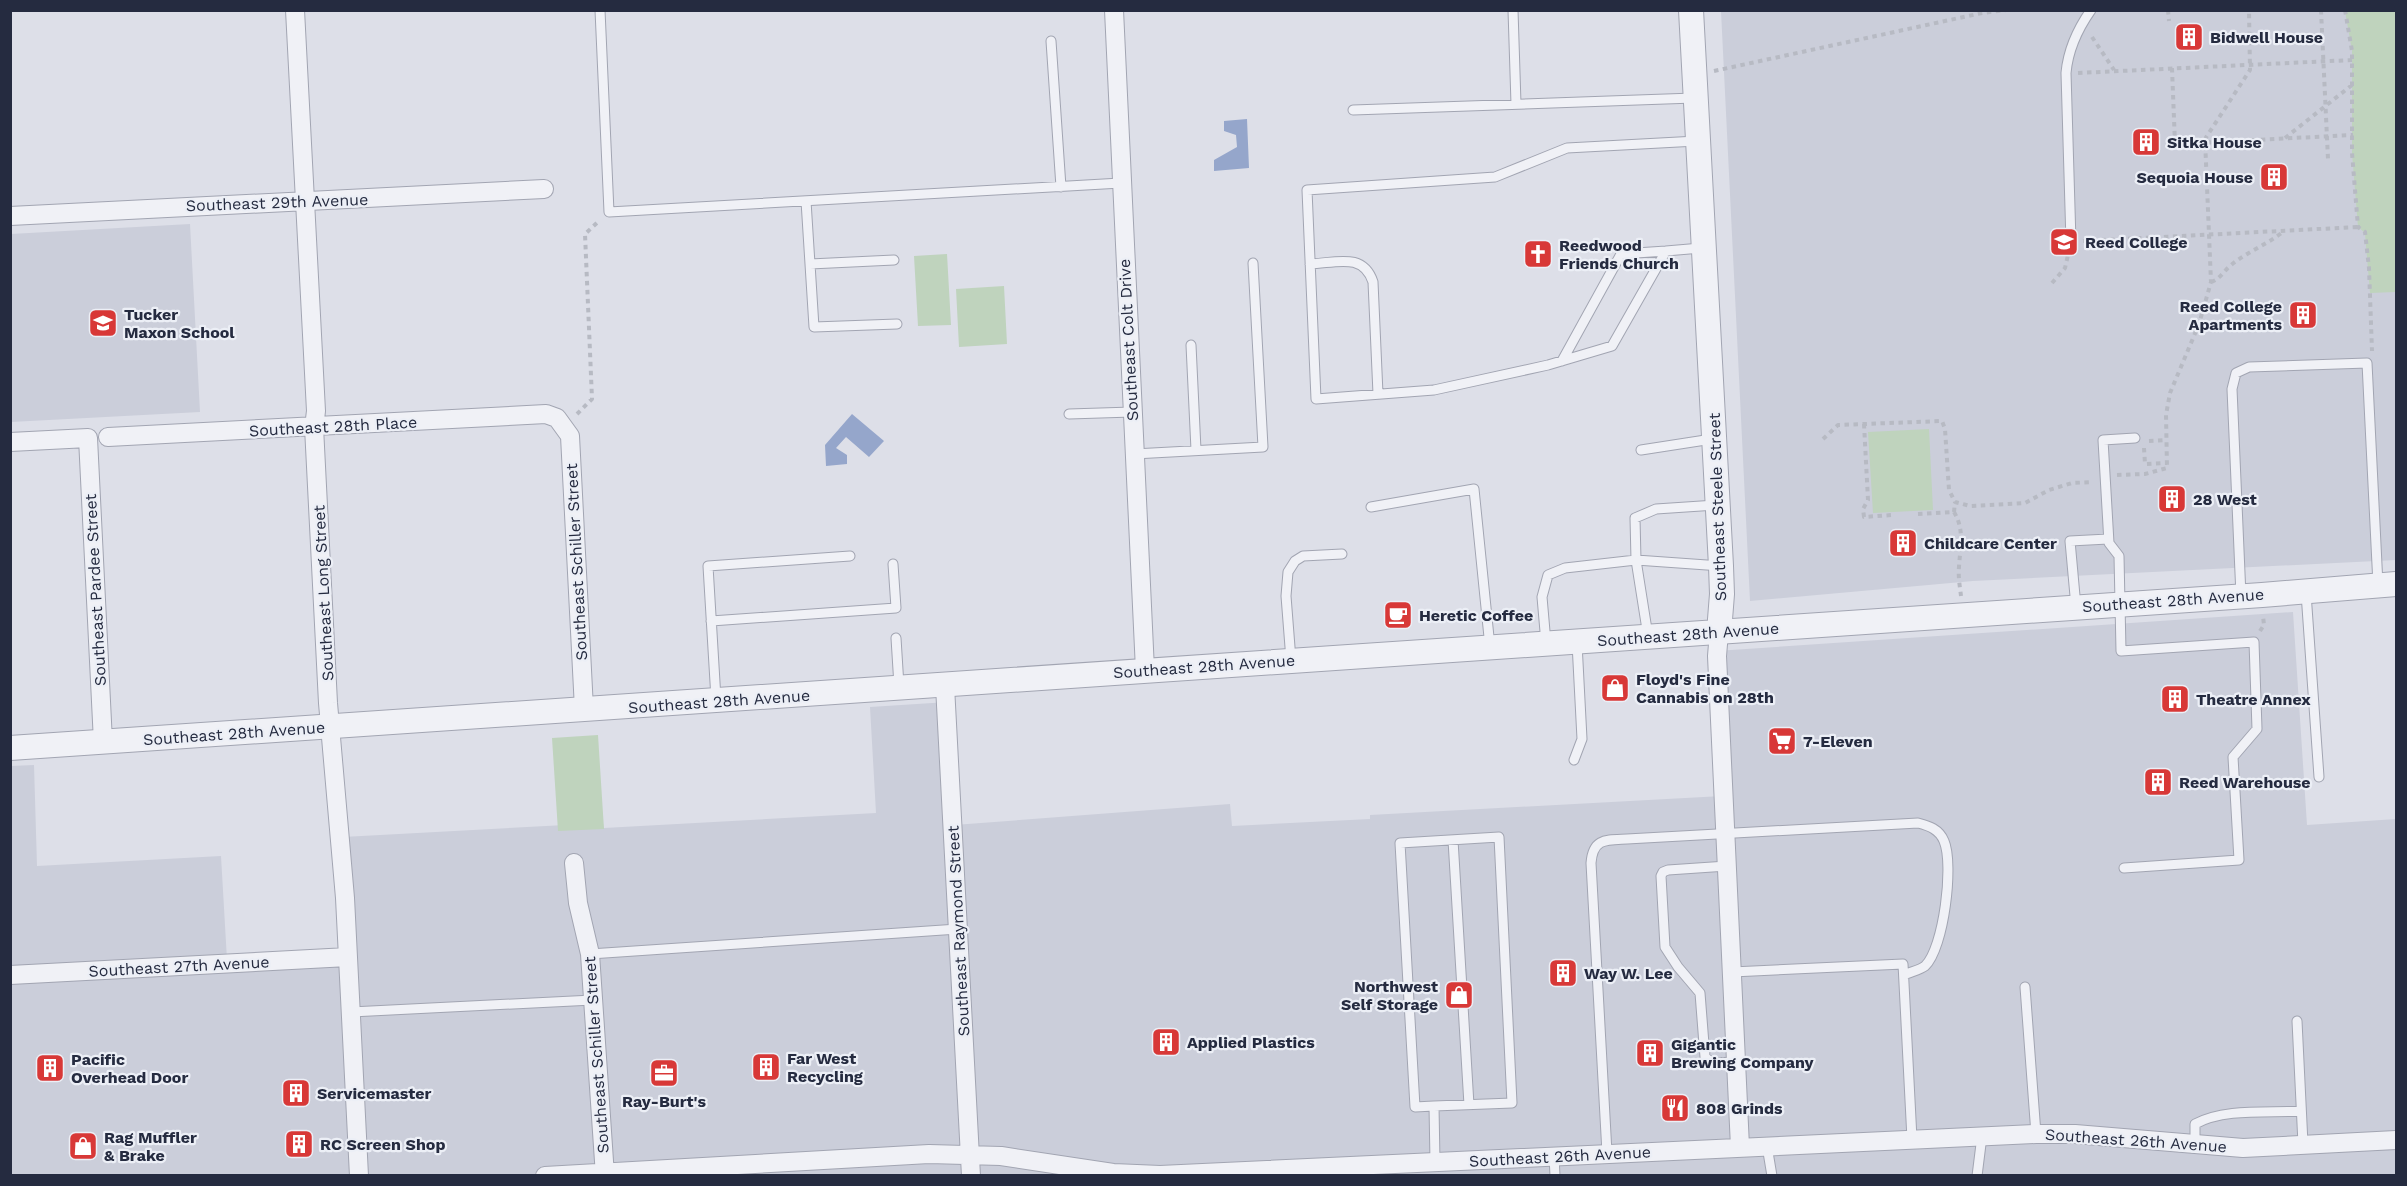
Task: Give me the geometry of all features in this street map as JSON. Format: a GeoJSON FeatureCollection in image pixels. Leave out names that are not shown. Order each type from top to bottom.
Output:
{"type":"FeatureCollection","features":[{"type":"Feature","properties":{"kind":"street","name":"Southeast Long Street"},"geometry":{"type":"LineString","coordinates":[[295,10],[316,411],[314,427],[328,703],[332,726],[348,957],[359,1176]]}},
{"type":"Feature","properties":{"kind":"street","name":"Southeast Colt Drive"},"geometry":{"type":"LineString","coordinates":[[1114,10],[1145,670]]}},
{"type":"Feature","properties":{"kind":"street","name":"Southeast Steele Street"},"geometry":{"type":"LineString","coordinates":[[1691,10],[1721,566],[1722,594],[1717,656],[1740,1147]]}},
{"type":"Feature","properties":{"kind":"street","name":"Southeast 29th Avenue"},"geometry":{"type":"LineString","coordinates":[[10,216],[544,189]]}},
{"type":"Feature","properties":{"kind":"street","name":"Southeast 28th Place"},"geometry":{"type":"LineString","coordinates":[[108,437],[546,414],[560,423]]}},
{"type":"Feature","properties":{"kind":"street","name":"Southeast Schiller Street"},"geometry":{"type":"LineString","coordinates":[[560,423],[570,436],[584,709]]}},
{"type":"Feature","properties":{"kind":"street","name":"Southeast Pardee Street"},"geometry":{"type":"LineString","coordinates":[[10,442],[88,438],[103,742]]}},
{"type":"Feature","properties":{"kind":"street","name":"Southeast 28th Avenue"},"geometry":{"type":"LineString","coordinates":[[10,748],[716,702],[2387,584]]}},
{"type":"Feature","properties":{"kind":"street","name":"Southeast Raymond Street"},"geometry":{"type":"LineString","coordinates":[[945,686],[971,1176]]}},
{"type":"Feature","properties":{"kind":"street","name":"Southeast Schiller Street"},"geometry":{"type":"LineString","coordinates":[[574,863],[578,903],[590,954],[605,1174]]}},
{"type":"Feature","properties":{"kind":"street","name":"Southeast 27th Avenue"},"geometry":{"type":"LineString","coordinates":[[10,975],[348,957]]}},
{"type":"Feature","properties":{"kind":"street","name":"Southeast 26th Avenue"},"geometry":{"type":"LineString","coordinates":[[545,1176],[663,1172],[929,1154],[1001,1156],[1135,1175],[1315,1172],[1435,1162],[2036,1134],[2075,1134],[2243,1148],[2397,1140]]}},
{"type":"Feature","properties":{"kind":"lane"},"geometry":{"type":"LineString","coordinates":[[600,10],[609,212],[1121,183]]}},
{"type":"Feature","properties":{"kind":"lane"},"geometry":{"type":"LineString","coordinates":[[1513,10],[1516,104]]}},
{"type":"Feature","properties":{"kind":"lane"},"geometry":{"type":"LineString","coordinates":[[2071,242],[2066,74],[2068,56],[2082,22],[2091,10]]}},
{"type":"Feature","properties":{"kind":"lane"},"geometry":{"type":"LineString","coordinates":[[1051,41],[1061,187]]}},
{"type":"Feature","properties":{"kind":"lane"},"geometry":{"type":"LineString","coordinates":[[1353,110],[1696,98]]}},
{"type":"Feature","properties":{"kind":"lane"},"geometry":{"type":"LineString","coordinates":[[1666,251],[1612,346],[1562,361],[1434,390],[1317,399],[1307,190],[1495,177],[1567,148],[1698,141]]}},
{"type":"Feature","properties":{"kind":"lane"},"geometry":{"type":"LineString","coordinates":[[806,201],[814,327],[897,324]]}},
{"type":"Feature","properties":{"kind":"lane"},"geometry":{"type":"LineString","coordinates":[[1562,361],[1622,254],[1704,248]]}},
{"type":"Feature","properties":{"kind":"lane"},"geometry":{"type":"LineString","coordinates":[[810,264],[894,260]]}},
{"type":"Feature","properties":{"kind":"lane"},"geometry":{"type":"LineString","coordinates":[[1310,264],[1355,262],[1364,265],[1369,272],[1373,282],[1377,394]]}},
{"type":"Feature","properties":{"kind":"lane"},"geometry":{"type":"LineString","coordinates":[[1134,454],[1263,447],[1253,263]]}},
{"type":"Feature","properties":{"kind":"lane"},"geometry":{"type":"LineString","coordinates":[[1191,345],[1196,450]]}},
{"type":"Feature","properties":{"kind":"lane"},"geometry":{"type":"LineString","coordinates":[[2241,596],[2232,389],[2236,373],[2249,367],[2367,363],[2387,584]]}},
{"type":"Feature","properties":{"kind":"lane"},"geometry":{"type":"LineString","coordinates":[[1069,414],[1132,412]]}},
{"type":"Feature","properties":{"kind":"lane"},"geometry":{"type":"LineString","coordinates":[[1641,450],[1714,439]]}},
{"type":"Feature","properties":{"kind":"lane"},"geometry":{"type":"LineString","coordinates":[[2124,868],[2239,860],[2234,757],[2258,729],[2254,642],[2121,651],[2119,556],[2109,543],[2103,440],[2139,439]]}},
{"type":"Feature","properties":{"kind":"lane"},"geometry":{"type":"LineString","coordinates":[[1371,507],[1474,489],[1490,647]]}},
{"type":"Feature","properties":{"kind":"lane"},"geometry":{"type":"LineString","coordinates":[[1648,636],[1636,560],[1635,518],[1656,509],[1717,505]]}},
{"type":"Feature","properties":{"kind":"lane"},"geometry":{"type":"LineString","coordinates":[[2076,607],[2070,541],[2109,539]]}},
{"type":"Feature","properties":{"kind":"lane"},"geometry":{"type":"LineString","coordinates":[[1291,660],[1286,596],[1287,572],[1295,561],[1303,556],[1342,554]]}},
{"type":"Feature","properties":{"kind":"lane"},"geometry":{"type":"LineString","coordinates":[[716,702],[708,566],[850,556]]}},
{"type":"Feature","properties":{"kind":"lane"},"geometry":{"type":"LineString","coordinates":[[1546,643],[1542,597],[1548,575],[1565,568],[1636,560],[1721,566]]}},
{"type":"Feature","properties":{"kind":"lane"},"geometry":{"type":"LineString","coordinates":[[711,621],[896,608],[893,564]]}},
{"type":"Feature","properties":{"kind":"lane"},"geometry":{"type":"LineString","coordinates":[[2306,591],[2319,777]]}},
{"type":"Feature","properties":{"kind":"lane"},"geometry":{"type":"LineString","coordinates":[[896,638],[899,688]]}},
{"type":"Feature","properties":{"kind":"lane"},"geometry":{"type":"LineString","coordinates":[[1574,760],[1582,739],[1577,641]]}},
{"type":"Feature","properties":{"kind":"lane"},"geometry":{"type":"LineString","coordinates":[[1607,1153],[1592,850],[1604,841],[1918,823],[1934,827],[1944,840],[1947,865],[1947,890],[1942,922],[1934,953],[1924,967],[1904,975]]}},
{"type":"Feature","properties":{"kind":"lane"},"geometry":{"type":"LineString","coordinates":[[1499,837],[1512,1103],[1469,1105],[1416,1107],[1400,843],[1499,837]]}},
{"type":"Feature","properties":{"kind":"lane"},"geometry":{"type":"LineString","coordinates":[[1453,840],[1469,1105]]}},
{"type":"Feature","properties":{"kind":"lane"},"geometry":{"type":"LineString","coordinates":[[1727,866],[1668,870],[1661,876],[1665,947],[1700,993],[1705,1058],[1712,1063],[1736,1062]]}},
{"type":"Feature","properties":{"kind":"lane"},"geometry":{"type":"LineString","coordinates":[[590,954],[958,929]]}},
{"type":"Feature","properties":{"kind":"lane"},"geometry":{"type":"LineString","coordinates":[[1732,972],[1903,964],[1911,1139]]}},
{"type":"Feature","properties":{"kind":"lane"},"geometry":{"type":"LineString","coordinates":[[2025,987],[2036,1134]]}},
{"type":"Feature","properties":{"kind":"lane"},"geometry":{"type":"LineString","coordinates":[[351,1012],[593,999]]}},
{"type":"Feature","properties":{"kind":"lane"},"geometry":{"type":"LineString","coordinates":[[2297,1021],[2303,1144]]}},
{"type":"Feature","properties":{"kind":"lane"},"geometry":{"type":"LineString","coordinates":[[1434,1106],[1435,1162]]}},
{"type":"Feature","properties":{"kind":"lane"},"geometry":{"type":"LineString","coordinates":[[2195,1143],[2195,1124],[2204,1119],[2234,1114],[2301,1112]]}},
{"type":"Feature","properties":{"kind":"lane"},"geometry":{"type":"LineString","coordinates":[[1977,1176],[1982,1136]]}},
{"type":"Feature","properties":{"kind":"lane"},"geometry":{"type":"LineString","coordinates":[[1767,1146],[1772,1176]]}},
{"type":"Feature","properties":{"kind":"lane"},"geometry":{"type":"LineString","coordinates":[[1554,1156],[1555,1176]]}},
{"type":"Feature","properties":{"kind":"path"},"geometry":{"type":"LineString","coordinates":[[1695,72],[1723,70],[1982,13],[2006,10]]}},
{"type":"Feature","properties":{"kind":"path"},"geometry":{"type":"LineString","coordinates":[[2168,10],[2169,21]]}},
{"type":"Feature","properties":{"kind":"path"},"geometry":{"type":"LineString","coordinates":[[1955,502],[1970,506],[2025,503],[2049,490],[2072,483],[2098,482],[2114,476],[2145,474],[2167,468],[2166,415],[2170,393],[2199,324],[2211,282],[2205,139],[2250,70],[2248,10]]}},
{"type":"Feature","properties":{"kind":"path"},"geometry":{"type":"LineString","coordinates":[[2321,10],[2328,159]]}},
{"type":"Feature","properties":{"kind":"path"},"geometry":{"type":"LineString","coordinates":[[2345,10],[2352,60],[2358,226]]}},
{"type":"Feature","properties":{"kind":"path"},"geometry":{"type":"LineString","coordinates":[[2082,22],[2114,71]]}},
{"type":"Feature","properties":{"kind":"path"},"geometry":{"type":"LineString","coordinates":[[2066,74],[2352,60]]}},
{"type":"Feature","properties":{"kind":"path"},"geometry":{"type":"LineString","coordinates":[[2172,68],[2175,144],[2353,135]]}},
{"type":"Feature","properties":{"kind":"path"},"geometry":{"type":"LineString","coordinates":[[2284,138],[2353,85]]}},
{"type":"Feature","properties":{"kind":"path"},"geometry":{"type":"LineString","coordinates":[[560,423],[592,399],[585,234],[609,212]]}},
{"type":"Feature","properties":{"kind":"path"},"geometry":{"type":"LineString","coordinates":[[2052,283],[2066,268],[2071,242],[2358,226],[2365,232],[2369,268],[2372,354],[2367,363]]}},
{"type":"Feature","properties":{"kind":"path"},"geometry":{"type":"LineString","coordinates":[[2211,282],[2218,279],[2245,255],[2275,239],[2284,231]]}},
{"type":"Feature","properties":{"kind":"path"},"geometry":{"type":"LineString","coordinates":[[1823,438],[1838,425],[1942,421],[1945,429],[1951,483],[1949,490],[1955,502],[1954,512],[1960,521],[1962,556],[1959,566],[1962,615]]}},
{"type":"Feature","properties":{"kind":"path"},"geometry":{"type":"LineString","coordinates":[[1864,424],[1868,500],[1863,509],[1864,517],[1892,516]]}},
{"type":"Feature","properties":{"kind":"path"},"geometry":{"type":"LineString","coordinates":[[2139,439],[2145,464],[2167,463]]}},
{"type":"Feature","properties":{"kind":"path"},"geometry":{"type":"LineString","coordinates":[[1918,514],[1954,512]]}},
{"type":"Feature","properties":{"kind":"shaded area","name":"Reed College"},"geometry":{"type":"Polygon","coordinates":[[[1721,11],[2396,11],[2396,560],[1973,581],[1750,601],[1721,11]]]}},
{"type":"Feature","properties":{"kind":"shaded area","name":"Tucker Maxon School"},"geometry":{"type":"Polygon","coordinates":[[[190,224],[200,412],[11,422],[11,234],[190,224]]]}},
{"type":"Feature","properties":{"kind":"shaded area"},"geometry":{"type":"Polygon","coordinates":[[[2293,612],[2307,825],[2396,819],[2396,1175],[11,1176],[11,766],[34,765],[37,866],[221,856],[227,960],[350,955],[343,837],[603,823],[604,828],[876,813],[870,707],[948,702],[954,825],[1230,804],[1232,826],[1370,819],[1370,815],[1722,796],[1716,651],[2293,612]]]}},
{"type":"Feature","properties":{"kind":"green space"},"geometry":{"type":"Polygon","coordinates":[[[2345,11],[2396,11],[2396,292],[2370,293],[2365,233],[2358,227],[2352,153],[2352,51],[2345,11]]]}},
{"type":"Feature","properties":{"kind":"green space"},"geometry":{"type":"Polygon","coordinates":[[[947,254],[951,325],[918,326],[914,256],[947,254]]]}},
{"type":"Feature","properties":{"kind":"green space"},"geometry":{"type":"Polygon","coordinates":[[[1004,286],[1007,344],[959,347],[956,289],[1004,286]]]}},
{"type":"Feature","properties":{"kind":"green space"},"geometry":{"type":"Polygon","coordinates":[[[1929,429],[1933,510],[1873,513],[1868,432],[1929,429]]]}},
{"type":"Feature","properties":{"kind":"green space"},"geometry":{"type":"Polygon","coordinates":[[[598,735],[604,829],[558,831],[552,738],[598,735]]]}},
{"type":"Feature","properties":{"kind":"water"},"geometry":{"type":"Polygon","coordinates":[[[1247,119],[1249,168],[1214,171],[1214,160],[1237,147],[1236,135],[1224,131],[1224,121],[1247,119]]]}},
{"type":"Feature","properties":{"kind":"water"},"geometry":{"type":"Polygon","coordinates":[[[852,414],[884,441],[869,457],[846,437],[836,448],[847,455],[847,464],[826,466],[825,445],[852,414]]]}},
{"type":"Feature","properties":{"kind":"place","name":"Bidwell House"},"geometry":{"type":"Point","coordinates":[2189,37]}},
{"type":"Feature","properties":{"kind":"place","name":"Sitka House"},"geometry":{"type":"Point","coordinates":[2146,142]}},
{"type":"Feature","properties":{"kind":"place","name":"Sequoia House"},"geometry":{"type":"Point","coordinates":[2274,177]}},
{"type":"Feature","properties":{"kind":"place","name":"Reed College"},"geometry":{"type":"Point","coordinates":[2064,242]}},
{"type":"Feature","properties":{"kind":"place","name":"Reedwood Friends Church"},"geometry":{"type":"Point","coordinates":[1538,254]}},
{"type":"Feature","properties":{"kind":"place","name":"Reed College Apartments"},"geometry":{"type":"Point","coordinates":[2303,315]}},
{"type":"Feature","properties":{"kind":"place","name":"Tucker Maxon School"},"geometry":{"type":"Point","coordinates":[103,323]}},
{"type":"Feature","properties":{"kind":"place","name":"28 West"},"geometry":{"type":"Point","coordinates":[2172,499]}},
{"type":"Feature","properties":{"kind":"place","name":"Childcare Center"},"geometry":{"type":"Point","coordinates":[1903,543]}},
{"type":"Feature","properties":{"kind":"place","name":"Heretic Coffee"},"geometry":{"type":"Point","coordinates":[1398,615]}},
{"type":"Feature","properties":{"kind":"place","name":"Floyd's Fine Cannabis on 28th"},"geometry":{"type":"Point","coordinates":[1615,688]}},
{"type":"Feature","properties":{"kind":"place","name":"Theatre Annex"},"geometry":{"type":"Point","coordinates":[2175,699]}},
{"type":"Feature","properties":{"kind":"place","name":"7-Eleven"},"geometry":{"type":"Point","coordinates":[1782,741]}},
{"type":"Feature","properties":{"kind":"place","name":"Reed Warehouse"},"geometry":{"type":"Point","coordinates":[2158,782]}},
{"type":"Feature","properties":{"kind":"place","name":"Way W. Lee"},"geometry":{"type":"Point","coordinates":[1563,973]}},
{"type":"Feature","properties":{"kind":"place","name":"Northwest Self Storage"},"geometry":{"type":"Point","coordinates":[1459,995]}},
{"type":"Feature","properties":{"kind":"place","name":"Applied Plastics"},"geometry":{"type":"Point","coordinates":[1166,1042]}},
{"type":"Feature","properties":{"kind":"place","name":"Gigantic Brewing Company"},"geometry":{"type":"Point","coordinates":[1650,1053]}},
{"type":"Feature","properties":{"kind":"place","name":"Far West Recycling"},"geometry":{"type":"Point","coordinates":[766,1067]}},
{"type":"Feature","properties":{"kind":"place","name":"Pacific Overhead Door"},"geometry":{"type":"Point","coordinates":[50,1068]}},
{"type":"Feature","properties":{"kind":"place","name":"Ray-Burt's"},"geometry":{"type":"Point","coordinates":[664,1073]}},
{"type":"Feature","properties":{"kind":"place","name":"Servicemaster"},"geometry":{"type":"Point","coordinates":[296,1093]}},
{"type":"Feature","properties":{"kind":"place","name":"808 Grinds"},"geometry":{"type":"Point","coordinates":[1675,1108]}},
{"type":"Feature","properties":{"kind":"place","name":"RC Screen Shop"},"geometry":{"type":"Point","coordinates":[299,1144]}},
{"type":"Feature","properties":{"kind":"place","name":"Rag Muffler & Brake"},"geometry":{"type":"Point","coordinates":[83,1146]}}]}
